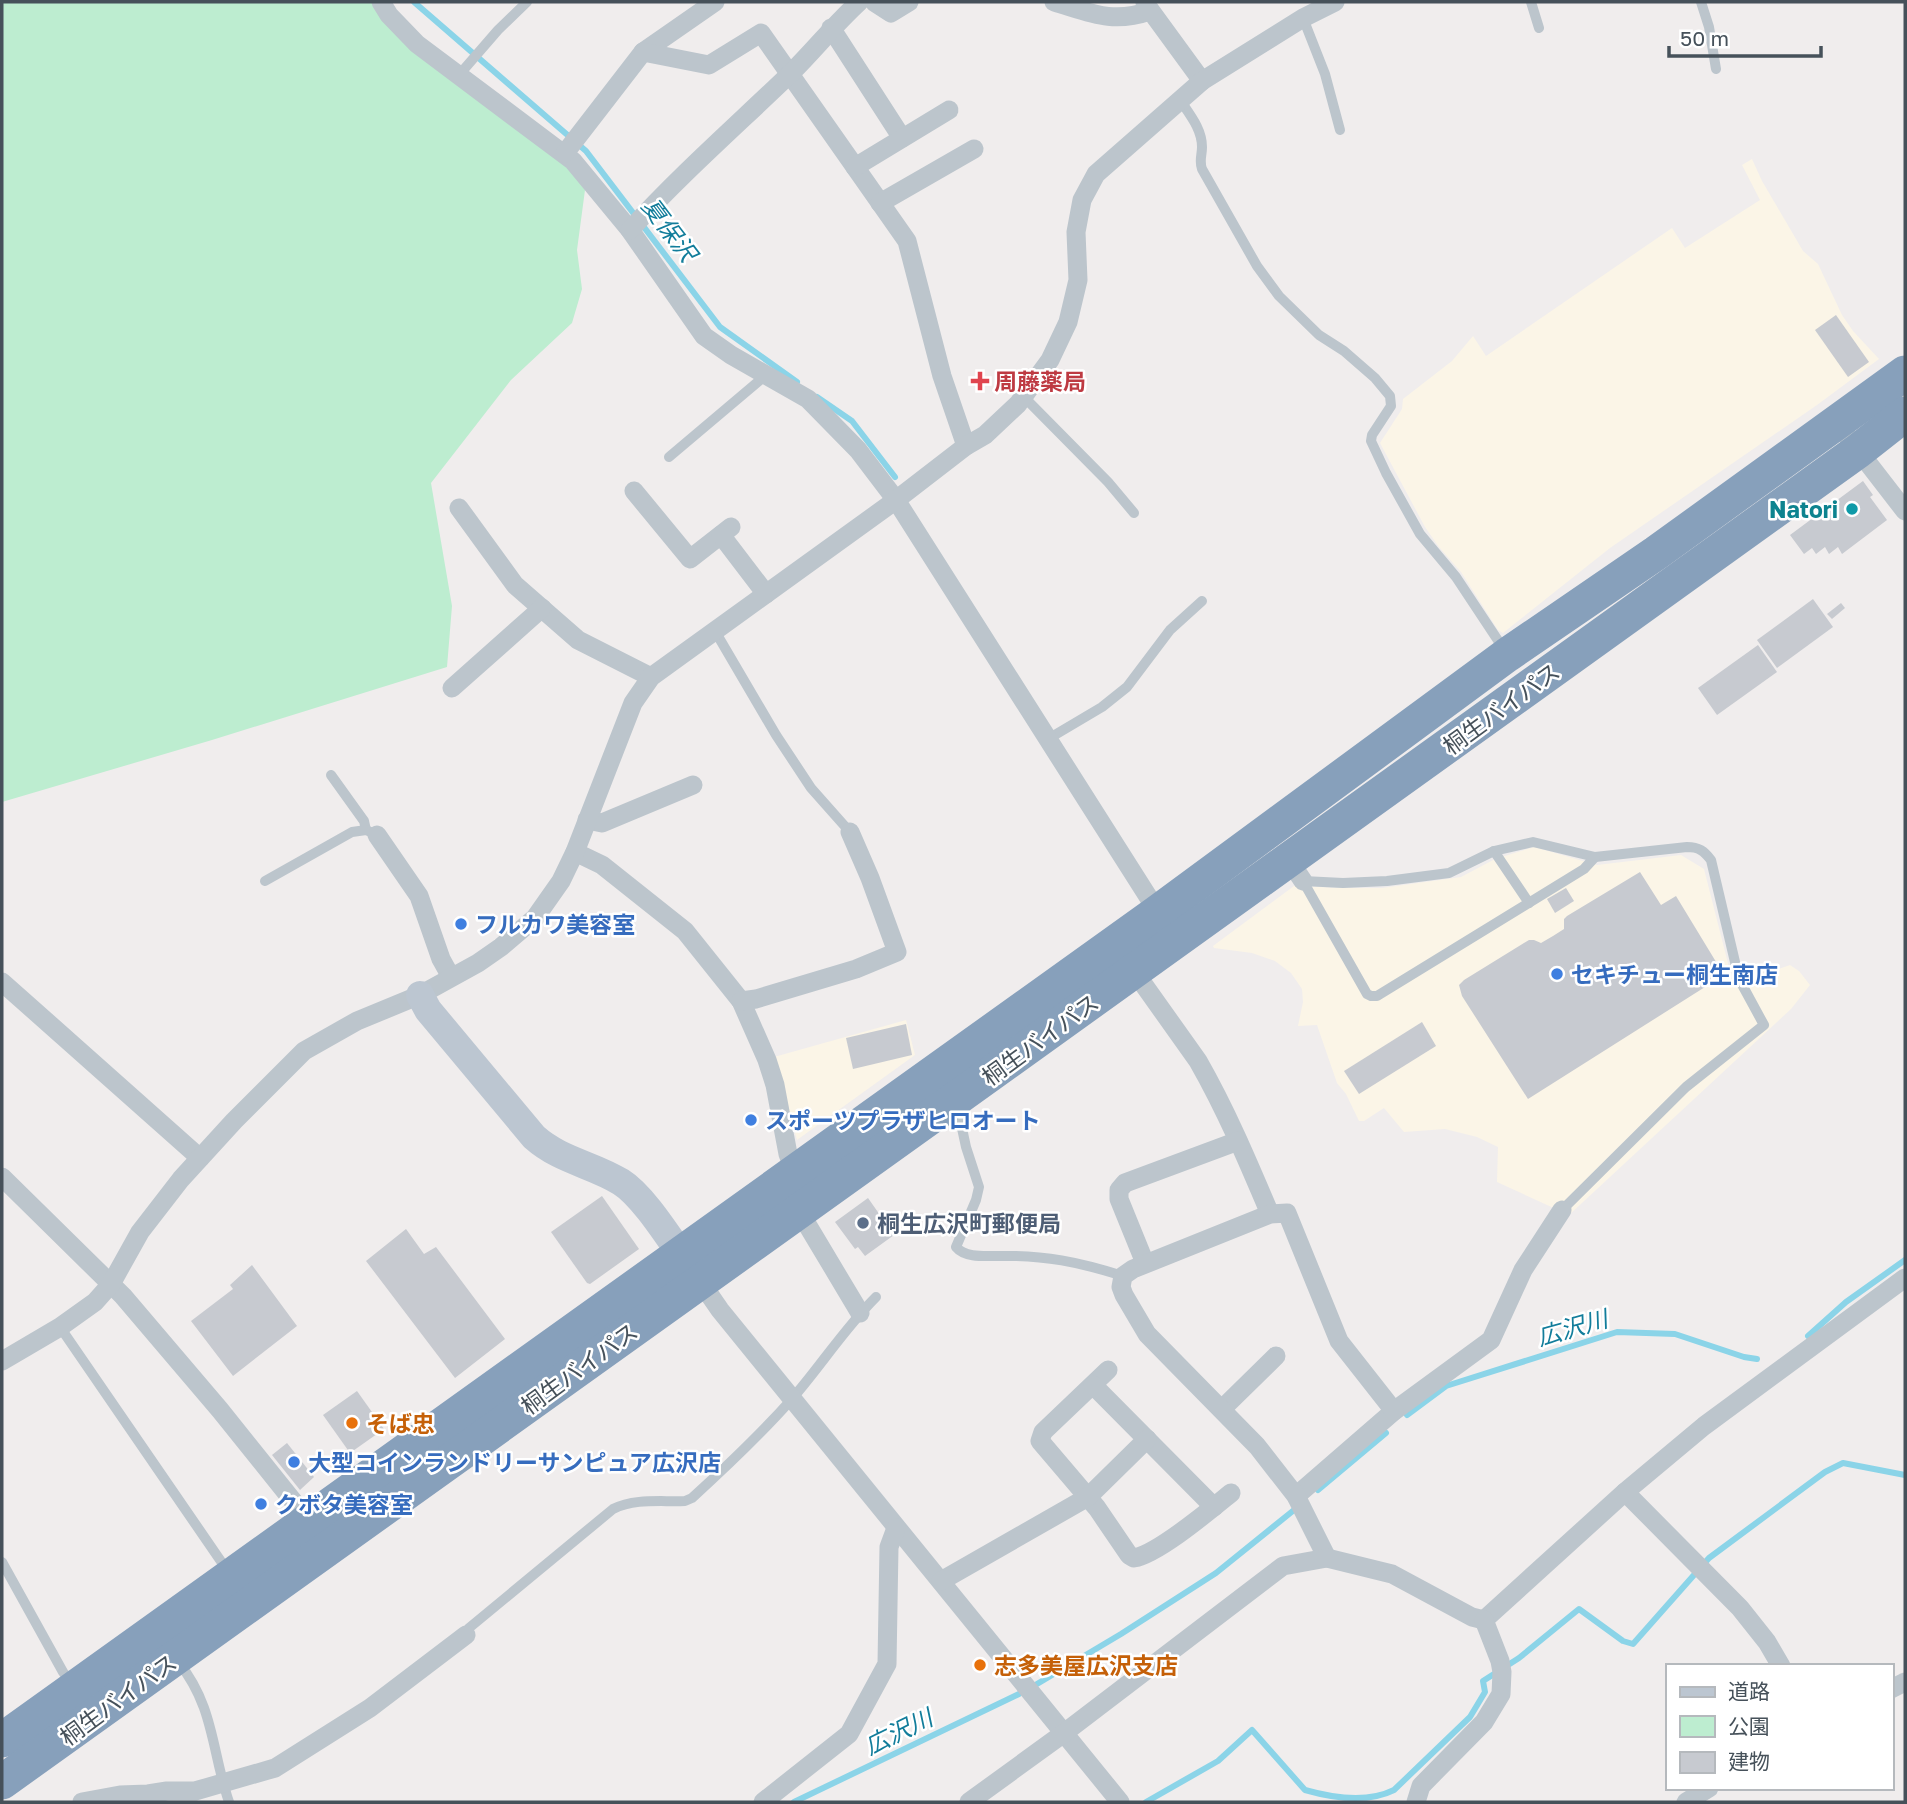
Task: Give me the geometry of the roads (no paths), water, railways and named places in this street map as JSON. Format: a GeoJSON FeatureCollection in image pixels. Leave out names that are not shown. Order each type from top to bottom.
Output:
{"type":"FeatureCollection","features":[{"type":"Feature","properties":{"kind":"highway","name":"桐生バイパス"},"geometry":{"type":"LineString","coordinates":[[690,1267],[695,1245],[1158,912],[1507,654],[1656,553],[1905,373]]}},
{"type":"Feature","properties":{"kind":"highway","name":"桐生バイパス"},"geometry":{"type":"LineString","coordinates":[[2,1782],[175,1658],[319,1534],[690,1267],[799,1211],[1177,940],[1296,871],[1905,414]]}},
{"type":"Feature","properties":{"kind":"highway","name":"桐生バイパス"},"geometry":{"type":"LineString","coordinates":[[2,1740],[231,1576],[319,1534]]}},
{"type":"Feature","properties":{"kind":"street"},"geometry":{"type":"LineString","coordinates":[[381,2],[389,15],[417,44],[573,161],[630,230],[704,336],[731,355],[808,399],[858,450],[896,500],[1177,940]]}},
{"type":"Feature","properties":{"kind":"street"},"geometry":{"type":"LineString","coordinates":[[565,153],[643,52],[715,2]]}},
{"type":"Feature","properties":{"kind":"street"},"geometry":{"type":"LineString","coordinates":[[630,230],[652,205],[790,74],[859,2]]}},
{"type":"Feature","properties":{"kind":"street"},"geometry":{"type":"LineString","coordinates":[[874,2],[891,13],[909,2]]}},
{"type":"Feature","properties":{"kind":"street"},"geometry":{"type":"LineString","coordinates":[[1054,2],[1105,17],[1132,17],[1147,6],[1202,81]]}},
{"type":"Feature","properties":{"kind":"street"},"geometry":{"type":"LineString","coordinates":[[2,1361],[60,1327],[95,1302],[111,1284],[140,1232],[181,1179],[304,1051],[357,1021],[419,995],[478,963],[536,918],[561,881],[575,852],[633,703],[650,677],[896,500],[966,446],[985,435],[1018,404],[1050,360],[1068,322],[1078,279],[1076,232],[1082,200],[1096,174],[1202,81],[1303,18],[1335,2]]}},
{"type":"Feature","properties":{"kind":"street"},"geometry":{"type":"LineString","coordinates":[[831,29],[902,138]]}},
{"type":"Feature","properties":{"kind":"street"},"geometry":{"type":"LineString","coordinates":[[643,52],[709,65],[761,33],[907,242],[942,376],[966,446]]}},
{"type":"Feature","properties":{"kind":"street"},"geometry":{"type":"LineString","coordinates":[[855,167],[949,110]]}},
{"type":"Feature","properties":{"kind":"street"},"geometry":{"type":"LineString","coordinates":[[880,203],[974,149]]}},
{"type":"Feature","properties":{"kind":"street"},"geometry":{"type":"LineString","coordinates":[[1837,423],[1905,511]]}},
{"type":"Feature","properties":{"kind":"street"},"geometry":{"type":"LineString","coordinates":[[634,491],[690,559],[726,531],[766,594]]}},
{"type":"Feature","properties":{"kind":"street"},"geometry":{"type":"LineString","coordinates":[[459,508],[516,585],[578,640],[650,677]]}},
{"type":"Feature","properties":{"kind":"street"},"geometry":{"type":"LineString","coordinates":[[452,688],[542,608]]}},
{"type":"Feature","properties":{"kind":"street"},"geometry":{"type":"LineString","coordinates":[[587,820],[602,823],[693,785]]}},
{"type":"Feature","properties":{"kind":"street"},"geometry":{"type":"LineString","coordinates":[[741,1000],[755,999],[856,969],[897,952],[850,832]]}},
{"type":"Feature","properties":{"kind":"street"},"geometry":{"type":"LineString","coordinates":[[372,833],[419,896],[441,959],[451,977]]}},
{"type":"Feature","properties":{"kind":"street"},"geometry":{"type":"LineString","coordinates":[[575,852],[602,865],[685,931],[741,1000],[775,1085],[788,1154],[795,1173]]}},
{"type":"Feature","properties":{"kind":"street"},"geometry":{"type":"LineString","coordinates":[[1134,971],[1198,1061],[1238,1141],[1270,1214]]}},
{"type":"Feature","properties":{"kind":"street"},"geometry":{"type":"LineString","coordinates":[[2,982],[200,1158]]}},
{"type":"Feature","properties":{"kind":"street"},"geometry":{"type":"LineString","coordinates":[[419,995],[428,1010],[534,1137],[558,1155],[611,1177],[631,1189],[720,1310],[1120,1802]]}},
{"type":"Feature","properties":{"kind":"street"},"geometry":{"type":"LineString","coordinates":[[1145,1263],[1119,1199],[1119,1190],[1125,1183],[1238,1141]]}},
{"type":"Feature","properties":{"kind":"street"},"geometry":{"type":"LineString","coordinates":[[2,1177],[111,1284],[220,1410],[319,1534]]}},
{"type":"Feature","properties":{"kind":"street"},"geometry":{"type":"LineString","coordinates":[[1296,1496],[1394,1411],[1491,1339],[1522,1270],[1562,1210]]}},
{"type":"Feature","properties":{"kind":"street"},"geometry":{"type":"LineString","coordinates":[[799,1211],[860,1313]]}},
{"type":"Feature","properties":{"kind":"street"},"geometry":{"type":"LineString","coordinates":[[1327,1558],[1296,1496],[1257,1446],[1147,1334],[1124,1295],[1121,1282],[1123,1276],[1145,1263],[1270,1214],[1287,1213],[1339,1342],[1394,1411]]}},
{"type":"Feature","properties":{"kind":"street"},"geometry":{"type":"LineString","coordinates":[[1484,1620],[1625,1492],[1704,1426],[1905,1278]]}},
{"type":"Feature","properties":{"kind":"street"},"geometry":{"type":"LineString","coordinates":[[1222,1409],[1276,1356]]}},
{"type":"Feature","properties":{"kind":"street"},"geometry":{"type":"LineString","coordinates":[[1108,1370],[1043,1433],[1040,1441],[1088,1497],[1129,1555],[1134,1558],[1149,1553],[1231,1493]]}},
{"type":"Feature","properties":{"kind":"street"},"geometry":{"type":"LineString","coordinates":[[1093,1385],[1214,1507]]}},
{"type":"Feature","properties":{"kind":"street"},"geometry":{"type":"LineString","coordinates":[[941,1581],[1088,1497],[1147,1439]]}},
{"type":"Feature","properties":{"kind":"street"},"geometry":{"type":"LineString","coordinates":[[1625,1492],[1740,1608],[1767,1642],[1780,1664]]}},
{"type":"Feature","properties":{"kind":"street"},"geometry":{"type":"LineString","coordinates":[[763,1802],[849,1734],[887,1664],[889,1547],[896,1528]]}},
{"type":"Feature","properties":{"kind":"street"},"geometry":{"type":"LineString","coordinates":[[969,1802],[1283,1566],[1327,1558],[1392,1574],[1472,1617],[1484,1620]]}},
{"type":"Feature","properties":{"kind":"street"},"geometry":{"type":"LineString","coordinates":[[1416,1802],[1421,1786],[1484,1722],[1501,1694],[1500,1661],[1484,1620]]}},
{"type":"Feature","properties":{"kind":"street"},"geometry":{"type":"LineString","coordinates":[[82,1802],[167,1791],[226,1793],[275,1768],[370,1708],[466,1635]]}},
{"type":"Feature","properties":{"kind":"street"},"geometry":{"type":"LineString","coordinates":[[1686,1802],[1706,1790]]}},
{"type":"Feature","properties":{"kind":"lane"},"geometry":{"type":"LineString","coordinates":[[460,75],[498,30],[527,2]]}},
{"type":"Feature","properties":{"kind":"lane"},"geometry":{"type":"LineString","coordinates":[[1531,2],[1539,28]]}},
{"type":"Feature","properties":{"kind":"lane"},"geometry":{"type":"LineString","coordinates":[[1701,2],[1709,27],[1716,69]]}},
{"type":"Feature","properties":{"kind":"lane"},"geometry":{"type":"LineString","coordinates":[[1303,18],[1325,74],[1340,130]]}},
{"type":"Feature","properties":{"kind":"lane"},"geometry":{"type":"LineString","coordinates":[[1180,100],[1199,129],[1202,169],[1257,266],[1299,317],[1362,366],[1390,396],[1391,406],[1372,435],[1371,442],[1420,534],[1456,577],[1507,654]]}},
{"type":"Feature","properties":{"kind":"lane"},"geometry":{"type":"LineString","coordinates":[[670,457],[766,375]]}},
{"type":"Feature","properties":{"kind":"lane"},"geometry":{"type":"LineString","coordinates":[[1023,396],[1108,482],[1134,513]]}},
{"type":"Feature","properties":{"kind":"lane"},"geometry":{"type":"LineString","coordinates":[[1048,739],[1102,706],[1127,687],[1170,630],[1202,601]]}},
{"type":"Feature","properties":{"kind":"lane"},"geometry":{"type":"LineString","coordinates":[[715,631],[776,735],[811,788],[850,832]]}},
{"type":"Feature","properties":{"kind":"lane"},"geometry":{"type":"LineString","coordinates":[[331,775],[372,833]]}},
{"type":"Feature","properties":{"kind":"lane"},"geometry":{"type":"LineString","coordinates":[[265,881],[352,832],[372,833]]}},
{"type":"Feature","properties":{"kind":"lane"},"geometry":{"type":"LineString","coordinates":[[1296,871],[1376,882],[1429,876],[1450,873],[1494,851],[1533,842],[1595,857],[1687,847],[1701,849],[1711,860],[1739,979],[1763,1025],[1686,1087],[1562,1210]]}},
{"type":"Feature","properties":{"kind":"lane"},"geometry":{"type":"LineString","coordinates":[[1494,851],[1529,903]]}},
{"type":"Feature","properties":{"kind":"lane"},"geometry":{"type":"LineString","coordinates":[[1296,871],[1367,994],[1377,996],[1584,869],[1595,857]]}},
{"type":"Feature","properties":{"kind":"lane"},"geometry":{"type":"LineString","coordinates":[[950,1103],[960,1119],[979,1187],[956,1248],[960,1252],[978,1256],[1036,1256],[1091,1266],[1123,1276]]}},
{"type":"Feature","properties":{"kind":"lane"},"geometry":{"type":"LineString","coordinates":[[466,1635],[469,1628],[613,1509],[633,1502],[685,1501],[692,1498],[757,1437],[876,1297]]}},
{"type":"Feature","properties":{"kind":"lane"},"geometry":{"type":"LineString","coordinates":[[60,1327],[231,1576]]}},
{"type":"Feature","properties":{"kind":"lane"},"geometry":{"type":"LineString","coordinates":[[2,1562],[74,1687]]}},
{"type":"Feature","properties":{"kind":"lane"},"geometry":{"type":"LineString","coordinates":[[175,1658],[197,1689],[204,1706],[226,1793]]}},
{"type":"Feature","properties":{"kind":"waterway","name":"夏保沢"},"geometry":{"type":"LineString","coordinates":[[414,2],[586,151],[720,327],[797,382]]}},
{"type":"Feature","properties":{"kind":"waterway","name":"夏保沢"},"geometry":{"type":"LineString","coordinates":[[817,397],[852,421],[895,477]]}},
{"type":"Feature","properties":{"kind":"waterway","name":"広沢川"},"geometry":{"type":"LineString","coordinates":[[1808,1336],[1846,1302],[1905,1260]]}},
{"type":"Feature","properties":{"kind":"waterway","name":"広沢川"},"geometry":{"type":"LineString","coordinates":[[1407,1415],[1446,1386],[1617,1332],[1675,1334],[1757,1359]]}},
{"type":"Feature","properties":{"kind":"waterway","name":"広沢川"},"geometry":{"type":"LineString","coordinates":[[1318,1490],[1386,1433]]}},
{"type":"Feature","properties":{"kind":"waterway"},"geometry":{"type":"LineString","coordinates":[[1146,1802],[1218,1761],[1252,1730],[1305,1790],[1350,1798],[1373,1797],[1394,1790],[1470,1717],[1485,1692],[1483,1681],[1519,1658],[1579,1609],[1623,1641],[1633,1644],[1709,1558],[1825,1472],[1843,1463],[1905,1475]]}},
{"type":"Feature","properties":{"kind":"waterway","name":"広沢川"},"geometry":{"type":"LineString","coordinates":[[1037,1684],[1216,1573],[1294,1510]]}},
{"type":"Feature","properties":{"kind":"waterway","name":"広沢川"},"geometry":{"type":"LineString","coordinates":[[794,1802],[1019,1694]]}},
{"type":"Feature","properties":{"kind":"place","name":"周藤薬局"},"geometry":{"type":"Point","coordinates":[980,381]}},
{"type":"Feature","properties":{"kind":"place","name":"Natori"},"geometry":{"type":"Point","coordinates":[1852,509]}},
{"type":"Feature","properties":{"kind":"place","name":"フルカワ美容室"},"geometry":{"type":"Point","coordinates":[461,924]}},
{"type":"Feature","properties":{"kind":"place","name":"セキチュー桐生南店"},"geometry":{"type":"Point","coordinates":[1557,974]}},
{"type":"Feature","properties":{"kind":"place","name":"スポーツプラザヒロオート"},"geometry":{"type":"Point","coordinates":[751,1120]}},
{"type":"Feature","properties":{"kind":"place","name":"桐生広沢町郵便局"},"geometry":{"type":"Point","coordinates":[863,1223]}},
{"type":"Feature","properties":{"kind":"place","name":"そば忠"},"geometry":{"type":"Point","coordinates":[352,1423]}},
{"type":"Feature","properties":{"kind":"place","name":"大型コインランドリーサンピュア広沢店"},"geometry":{"type":"Point","coordinates":[294,1462]}},
{"type":"Feature","properties":{"kind":"place","name":"クボタ美容室"},"geometry":{"type":"Point","coordinates":[261,1504]}},
{"type":"Feature","properties":{"kind":"place","name":"志多美屋広沢支店"},"geometry":{"type":"Point","coordinates":[980,1665]}}]}
